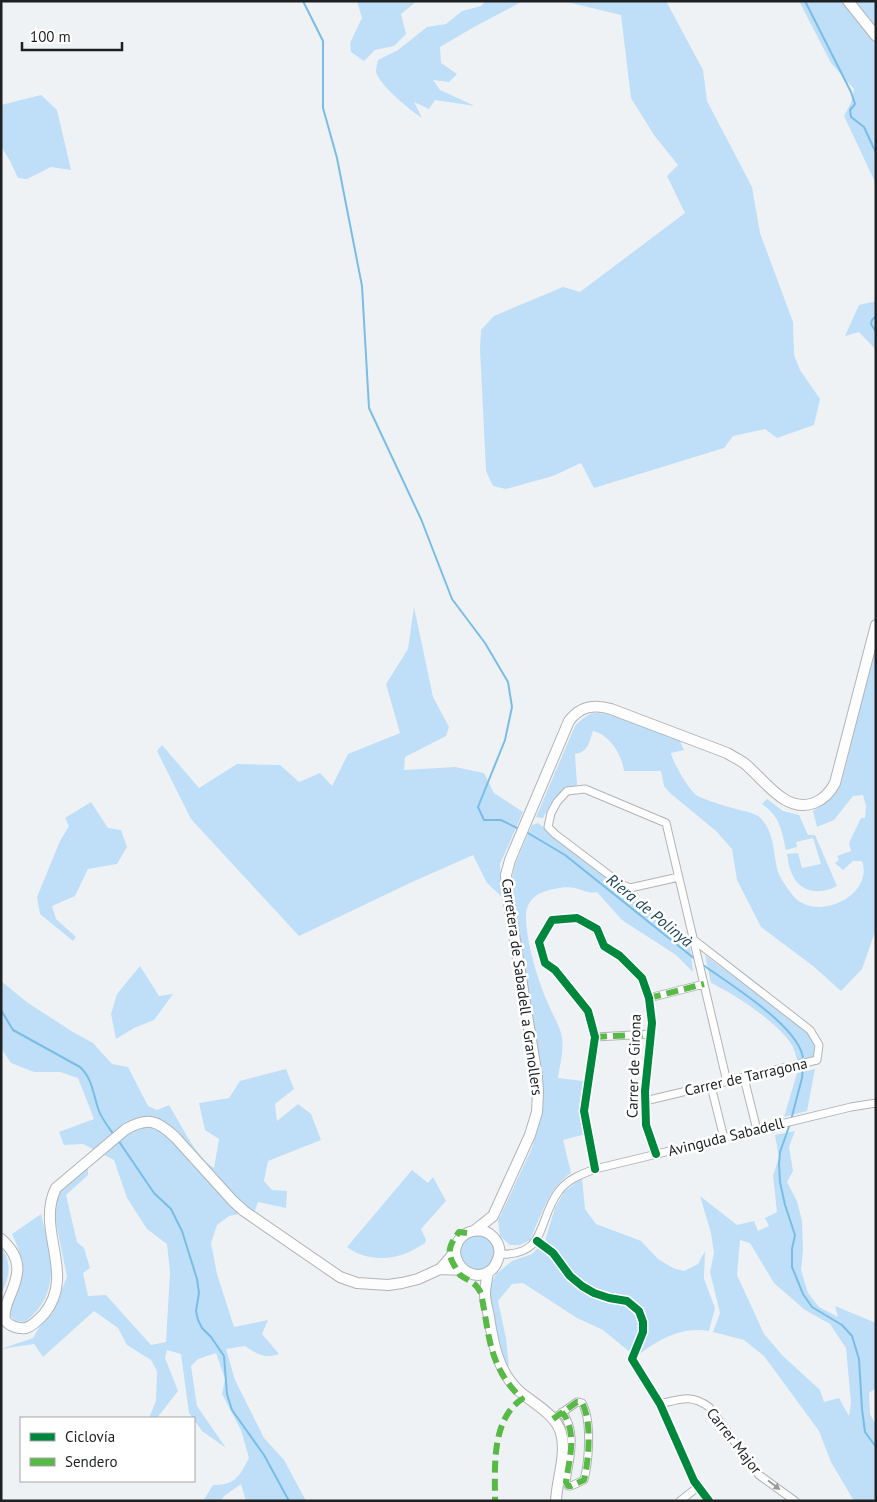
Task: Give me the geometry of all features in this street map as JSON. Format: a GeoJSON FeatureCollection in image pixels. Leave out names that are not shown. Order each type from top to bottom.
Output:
{"type":"FeatureCollection","features":[{"type":"Feature","properties":{"kind":"main road"},"geometry":{"type":"LineString","coordinates":[[848,1],[876,36]]}},
{"type":"Feature","properties":{"kind":"main road","name":"Carretera de Sabadell a Granollers"},"geometry":{"type":"LineString","coordinates":[[494,1238],[493,1216],[534,1124],[538,1100],[537,1077],[506,881],[507,870],[521,832],[569,721],[584,708],[596,706],[611,709],[727,753],[743,763],[785,800],[797,805],[810,804],[825,798],[838,777],[876,625]]}},
{"type":"Feature","properties":{"kind":"main road"},"geometry":{"type":"LineString","coordinates":[[1,1239],[13,1254],[16,1267],[13,1282],[3,1305],[3,1315],[9,1324],[18,1328],[25,1328],[38,1320],[45,1312],[56,1288],[58,1270],[49,1214],[52,1196],[56,1188],[126,1130],[145,1122],[154,1122],[175,1137],[244,1211],[340,1277],[364,1285],[388,1285],[410,1282],[440,1269],[455,1250],[462,1236],[474,1231],[486,1232],[494,1238],[498,1245],[499,1254],[494,1267],[488,1272],[483,1274],[440,1269]]}},
{"type":"Feature","properties":{"kind":"main road","name":"Carretera de Sabadell a Granollers"},"geometry":{"type":"LineString","coordinates":[[474,1231],[493,1216]]}},
{"type":"Feature","properties":{"kind":"main road"},"geometry":{"type":"LineString","coordinates":[[455,1250],[456,1260],[468,1272],[485,1295]]}},
{"type":"Feature","properties":{"kind":"main road"},"geometry":{"type":"LineString","coordinates":[[488,1272],[485,1295],[498,1359],[507,1377],[516,1389],[553,1419],[560,1431],[562,1442],[556,1501]]}},
{"type":"Feature","properties":{"kind":"street"},"geometry":{"type":"LineString","coordinates":[[679,877],[630,888],[621,884],[548,827],[556,802],[567,791],[585,789],[666,823],[679,877],[694,940],[727,1082]]}},
{"type":"Feature","properties":{"kind":"street","name":"Carrer de Girona"},"geometry":{"type":"LineString","coordinates":[[595,1169],[584,1112],[595,1037],[588,1011],[555,970],[545,963],[539,942],[552,920],[577,918],[598,930],[604,946],[620,956],[642,978],[649,998],[652,1023],[645,1091],[646,1125],[656,1154]]}},
{"type":"Feature","properties":{"kind":"street","name":"Carrer de Tarragona"},"geometry":{"type":"LineString","coordinates":[[645,1101],[817,1060],[819,1045],[810,1030],[694,940]]}},
{"type":"Feature","properties":{"kind":"street"},"geometry":{"type":"LineString","coordinates":[[649,998],[704,984]]}},
{"type":"Feature","properties":{"kind":"street"},"geometry":{"type":"LineString","coordinates":[[595,1037],[651,1034]]}},
{"type":"Feature","properties":{"kind":"street"},"geometry":{"type":"LineString","coordinates":[[744,1078],[757,1130]]}},
{"type":"Feature","properties":{"kind":"street"},"geometry":{"type":"LineString","coordinates":[[711,1086],[724,1138]]}},
{"type":"Feature","properties":{"kind":"street","name":"Avinguda Sabadell"},"geometry":{"type":"LineString","coordinates":[[537,1241],[550,1207],[560,1190],[578,1176],[595,1169],[851,1107],[876,1103]]}},
{"type":"Feature","properties":{"kind":"street"},"geometry":{"type":"LineString","coordinates":[[499,1254],[526,1250],[537,1241],[553,1253],[570,1276],[582,1286],[594,1293],[626,1301],[639,1311],[643,1322],[643,1332],[632,1359],[660,1404],[694,1481],[709,1501]]}},
{"type":"Feature","properties":{"kind":"street","name":"Carrer Major"},"geometry":{"type":"LineString","coordinates":[[660,1404],[693,1398],[709,1407],[760,1475],[795,1501]]}},
{"type":"Feature","properties":{"kind":"street"},"geometry":{"type":"LineString","coordinates":[[553,1419],[562,1412],[577,1402],[582,1403],[585,1408],[588,1432],[586,1470],[584,1480],[572,1486],[568,1486],[566,1482],[571,1452],[569,1424],[562,1412]]}},
{"type":"Feature","properties":{"kind":"street"},"geometry":{"type":"LineString","coordinates":[[680,1501],[699,1486]]}},
{"type":"Feature","properties":{"kind":"shaded area"},"geometry":{"type":"Polygon","coordinates":[[[357,1],[417,1],[401,14],[406,34],[394,46],[375,50],[364,61],[351,52],[350,43],[362,18],[357,1]]]}},
{"type":"Feature","properties":{"kind":"shaded area"},"geometry":{"type":"Polygon","coordinates":[[[486,1],[523,1],[440,47],[441,63],[457,74],[449,82],[433,80],[440,90],[475,106],[435,100],[429,109],[414,102],[422,118],[403,104],[383,84],[376,72],[378,60],[398,50],[427,27],[446,24],[462,11],[481,6],[486,1]]]}},
{"type":"Feature","properties":{"kind":"shaded area"},"geometry":{"type":"Polygon","coordinates":[[[563,1],[666,1],[703,70],[707,101],[752,187],[760,233],[793,322],[794,355],[800,370],[820,399],[814,425],[777,438],[765,429],[733,436],[724,448],[594,488],[581,463],[553,476],[506,489],[493,486],[486,471],[480,349],[481,330],[494,316],[563,287],[580,292],[685,213],[667,176],[678,165],[654,135],[631,98],[621,15],[563,1]]]}},
{"type":"Feature","properties":{"kind":"shaded area"},"geometry":{"type":"Polygon","coordinates":[[[799,1],[876,1],[876,184],[844,116],[851,103],[854,89],[831,63],[799,1]]]}},
{"type":"Feature","properties":{"kind":"shaded area"},"geometry":{"type":"Polygon","coordinates":[[[41,95],[57,110],[71,170],[51,167],[27,179],[18,178],[1,146],[1,105],[41,95]]]}},
{"type":"Feature","properties":{"kind":"shaded area"},"geometry":{"type":"Polygon","coordinates":[[[876,301],[876,350],[859,332],[845,336],[859,305],[876,301]]]}},
{"type":"Feature","properties":{"kind":"shaded area"},"geometry":{"type":"Polygon","coordinates":[[[414,607],[433,697],[449,727],[446,736],[405,757],[404,770],[455,767],[484,773],[494,793],[523,812],[500,864],[502,897],[487,883],[473,855],[299,936],[191,819],[157,751],[162,745],[199,788],[237,764],[280,765],[299,782],[320,773],[332,786],[348,754],[400,733],[386,684],[408,649],[414,607]]]}},
{"type":"Feature","properties":{"kind":"shaded area"},"geometry":{"type":"Polygon","coordinates":[[[876,643],[876,929],[862,969],[841,991],[813,966],[761,927],[737,880],[732,849],[716,831],[670,793],[664,786],[661,771],[624,771],[618,752],[610,741],[599,733],[593,731],[585,749],[575,754],[577,785],[556,797],[543,818],[536,817],[575,726],[584,718],[595,713],[614,716],[680,741],[684,750],[671,753],[681,775],[696,795],[715,803],[753,814],[764,821],[772,842],[778,872],[795,898],[806,905],[818,907],[830,906],[842,901],[853,894],[860,884],[864,873],[862,861],[853,861],[843,870],[835,863],[839,860],[837,856],[851,851],[849,843],[861,818],[865,818],[866,806],[863,795],[853,796],[834,820],[817,827],[813,811],[830,799],[842,781],[876,643]]]}},
{"type":"Feature","properties":{"kind":"shaded area"},"geometry":{"type":"Polygon","coordinates":[[[767,799],[783,811],[799,815],[808,835],[815,835],[837,886],[824,891],[818,891],[806,889],[800,885],[792,874],[787,854],[798,853],[802,868],[821,864],[813,838],[796,842],[797,847],[786,850],[776,818],[762,804],[767,799]]]}},
{"type":"Feature","properties":{"kind":"shaded area"},"geometry":{"type":"Polygon","coordinates":[[[91,802],[108,828],[121,830],[127,847],[117,864],[88,869],[75,896],[52,906],[56,919],[76,937],[73,941],[40,914],[37,897],[60,841],[69,826],[65,818],[91,802]]]}},
{"type":"Feature","properties":{"kind":"shaded area"},"geometry":{"type":"Polygon","coordinates":[[[538,823],[690,946],[693,972],[676,955],[622,920],[597,892],[588,892],[571,887],[554,889],[535,896],[531,901],[526,913],[526,923],[532,958],[539,981],[560,1029],[562,1039],[562,1055],[558,1078],[583,1081],[581,1110],[586,1134],[563,1140],[571,1173],[563,1179],[551,1195],[530,1240],[520,1245],[510,1245],[500,1236],[498,1221],[532,1148],[540,1122],[542,1098],[513,908],[511,882],[516,862],[532,825],[538,823]]]}},
{"type":"Feature","properties":{"kind":"shaded area"},"geometry":{"type":"Polygon","coordinates":[[[705,955],[809,1033],[814,1044],[815,1055],[798,1062],[793,1047],[779,1029],[756,1010],[711,983],[705,955]]]}},
{"type":"Feature","properties":{"kind":"shaded area"},"geometry":{"type":"Polygon","coordinates":[[[140,966],[159,996],[173,994],[154,1020],[134,1028],[116,1039],[111,1014],[117,994],[140,966]]]}},
{"type":"Feature","properties":{"kind":"shaded area"},"geometry":{"type":"Polygon","coordinates":[[[1,981],[28,1003],[93,1043],[112,1064],[128,1067],[148,1106],[157,1110],[169,1105],[195,1148],[207,1163],[214,1168],[219,1139],[205,1130],[199,1103],[229,1098],[240,1081],[286,1069],[294,1089],[275,1104],[277,1121],[298,1104],[311,1114],[321,1140],[268,1161],[264,1181],[272,1190],[287,1191],[286,1208],[258,1202],[255,1211],[229,1216],[217,1225],[211,1243],[217,1274],[234,1327],[268,1320],[262,1334],[279,1354],[261,1355],[245,1346],[226,1349],[235,1380],[264,1438],[284,1460],[306,1501],[246,1501],[241,1484],[224,1496],[221,1501],[203,1501],[213,1485],[220,1485],[236,1479],[249,1458],[241,1430],[222,1394],[225,1379],[216,1353],[198,1359],[191,1366],[197,1406],[226,1448],[202,1431],[195,1421],[195,1417],[192,1417],[189,1413],[181,1354],[167,1350],[165,1358],[178,1391],[158,1417],[149,1417],[156,1401],[157,1371],[151,1360],[127,1345],[118,1328],[94,1311],[43,1357],[34,1344],[1,1349],[33,1338],[56,1303],[67,1277],[54,1212],[58,1192],[88,1168],[88,1175],[66,1195],[77,1242],[84,1248],[90,1268],[83,1273],[88,1296],[106,1295],[151,1345],[166,1342],[170,1272],[167,1244],[147,1229],[127,1198],[114,1160],[83,1144],[64,1145],[59,1132],[94,1119],[78,1078],[60,1072],[34,1072],[11,1063],[1,1048],[1,981]]]}},
{"type":"Feature","properties":{"kind":"shaded area"},"geometry":{"type":"Polygon","coordinates":[[[815,1069],[807,1111],[784,1117],[797,1073],[815,1069]]]}},
{"type":"Feature","properties":{"kind":"shaded area"},"geometry":{"type":"Polygon","coordinates":[[[795,1131],[789,1147],[793,1171],[787,1182],[797,1201],[802,1221],[803,1251],[801,1270],[808,1293],[819,1307],[838,1317],[835,1306],[876,1323],[876,1388],[869,1393],[870,1414],[876,1425],[876,1501],[854,1501],[831,1462],[819,1431],[764,1356],[744,1340],[713,1332],[720,1313],[710,1272],[714,1253],[711,1233],[700,1196],[737,1225],[754,1221],[758,1231],[769,1226],[765,1218],[777,1212],[773,1176],[779,1157],[775,1135],[795,1131]],[[740,1240],[737,1275],[764,1334],[783,1356],[820,1390],[824,1402],[839,1398],[849,1416],[851,1403],[846,1348],[830,1324],[805,1310],[774,1283],[750,1243],[740,1240]]]}},
{"type":"Feature","properties":{"kind":"shaded area"},"geometry":{"type":"Polygon","coordinates":[[[412,1170],[428,1183],[433,1177],[446,1201],[421,1229],[426,1240],[425,1243],[412,1251],[390,1258],[374,1258],[360,1254],[347,1247],[412,1170]]]}},
{"type":"Feature","properties":{"kind":"shaded area"},"geometry":{"type":"Polygon","coordinates":[[[582,1178],[585,1209],[596,1224],[641,1241],[658,1259],[673,1268],[684,1271],[698,1264],[705,1251],[704,1279],[715,1308],[709,1331],[688,1331],[669,1336],[635,1358],[645,1331],[640,1309],[595,1291],[572,1275],[544,1244],[555,1208],[564,1192],[582,1178]]]}},
{"type":"Feature","properties":{"kind":"shaded area"},"geometry":{"type":"Polygon","coordinates":[[[41,1214],[50,1258],[49,1286],[45,1299],[37,1311],[25,1322],[16,1321],[9,1315],[9,1310],[21,1277],[22,1265],[12,1234],[41,1214]]]}},
{"type":"Feature","properties":{"kind":"shaded area"},"geometry":{"type":"Polygon","coordinates":[[[477,1235],[490,1240],[495,1253],[490,1266],[477,1271],[464,1266],[459,1253],[464,1240],[477,1235]]]}},
{"type":"Feature","properties":{"kind":"shaded area"},"geometry":{"type":"Polygon","coordinates":[[[540,1246],[551,1255],[568,1278],[633,1309],[638,1320],[639,1331],[631,1353],[603,1330],[577,1318],[523,1283],[512,1284],[498,1301],[506,1338],[509,1367],[501,1353],[489,1288],[496,1274],[512,1261],[532,1254],[540,1246]]]}},
{"type":"Feature","properties":{"kind":"shaded area"},"geometry":{"type":"Polygon","coordinates":[[[1,1247],[7,1259],[8,1271],[1,1295],[1,1247]]]}},
{"type":"Feature","properties":{"kind":"waterway"},"geometry":{"type":"LineString","coordinates":[[303,1],[323,41],[323,108],[337,158],[362,286],[369,408],[421,519],[452,599],[485,643],[508,682],[512,707],[505,740],[478,807],[484,820],[501,820],[517,828]]}},
{"type":"Feature","properties":{"kind":"waterway"},"geometry":{"type":"LineString","coordinates":[[805,1],[851,92],[855,104],[850,110],[851,117],[864,127],[876,153]]}},
{"type":"Feature","properties":{"kind":"waterway"},"geometry":{"type":"LineString","coordinates":[[876,316],[871,324],[876,332]]}},
{"type":"Feature","properties":{"kind":"waterway","name":"Riera de Polinyà"},"geometry":{"type":"LineString","coordinates":[[528,833],[565,855],[695,959]]}},
{"type":"Feature","properties":{"kind":"waterway","name":"Riera de Polinyà"},"geometry":{"type":"LineString","coordinates":[[703,965],[746,995],[778,1021],[800,1048],[803,1061]]}},
{"type":"Feature","properties":{"kind":"waterway"},"geometry":{"type":"LineString","coordinates":[[1,1010],[13,1030],[80,1067],[88,1077],[100,1114],[114,1135]]}},
{"type":"Feature","properties":{"kind":"waterway"},"geometry":{"type":"LineString","coordinates":[[791,1120],[802,1078],[803,1066]]}},
{"type":"Feature","properties":{"kind":"waterway"},"geometry":{"type":"LineString","coordinates":[[790,1124],[780,1152],[779,1164],[780,1182],[785,1205],[795,1235],[792,1249],[792,1267],[803,1294],[812,1307],[842,1325],[852,1336],[859,1359],[865,1432],[876,1447]]}},
{"type":"Feature","properties":{"kind":"waterway"},"geometry":{"type":"LineString","coordinates":[[118,1140],[154,1193],[171,1209],[182,1231],[197,1279],[199,1293],[196,1311],[198,1320],[224,1356],[227,1394],[232,1410],[264,1455],[289,1501]]}},
{"type":"Feature","properties":{"kind":"marked path"},"geometry":{"type":"LineString","coordinates":[[649,998],[704,984]]}},
{"type":"Feature","properties":{"kind":"marked path"},"geometry":{"type":"LineString","coordinates":[[595,1037],[651,1034]]}},
{"type":"Feature","properties":{"kind":"marked path"},"geometry":{"type":"LineString","coordinates":[[467,1233],[459,1232],[453,1240],[450,1256],[460,1275],[479,1289],[496,1362],[511,1387],[522,1399],[512,1408],[500,1432],[495,1459],[495,1501]]}},
{"type":"Feature","properties":{"kind":"marked path"},"geometry":{"type":"LineString","coordinates":[[553,1419],[577,1402],[582,1403],[585,1410],[589,1440],[586,1472],[584,1480],[571,1486],[568,1486],[566,1482],[571,1446],[570,1428],[567,1420],[562,1412]]}},
{"type":"Feature","properties":{"kind":"cycle path"},"geometry":{"type":"LineString","coordinates":[[595,1169],[584,1111],[595,1037],[588,1011],[555,970],[545,963],[539,942],[552,920],[577,918],[597,929],[604,946],[620,956],[642,978],[649,998],[652,1023],[645,1091],[646,1125],[656,1154]]}},
{"type":"Feature","properties":{"kind":"cycle path"},"geometry":{"type":"LineString","coordinates":[[537,1241],[553,1253],[570,1276],[582,1286],[594,1293],[627,1301],[639,1311],[643,1322],[643,1332],[632,1359],[660,1404],[694,1481],[709,1501]]}}]}
